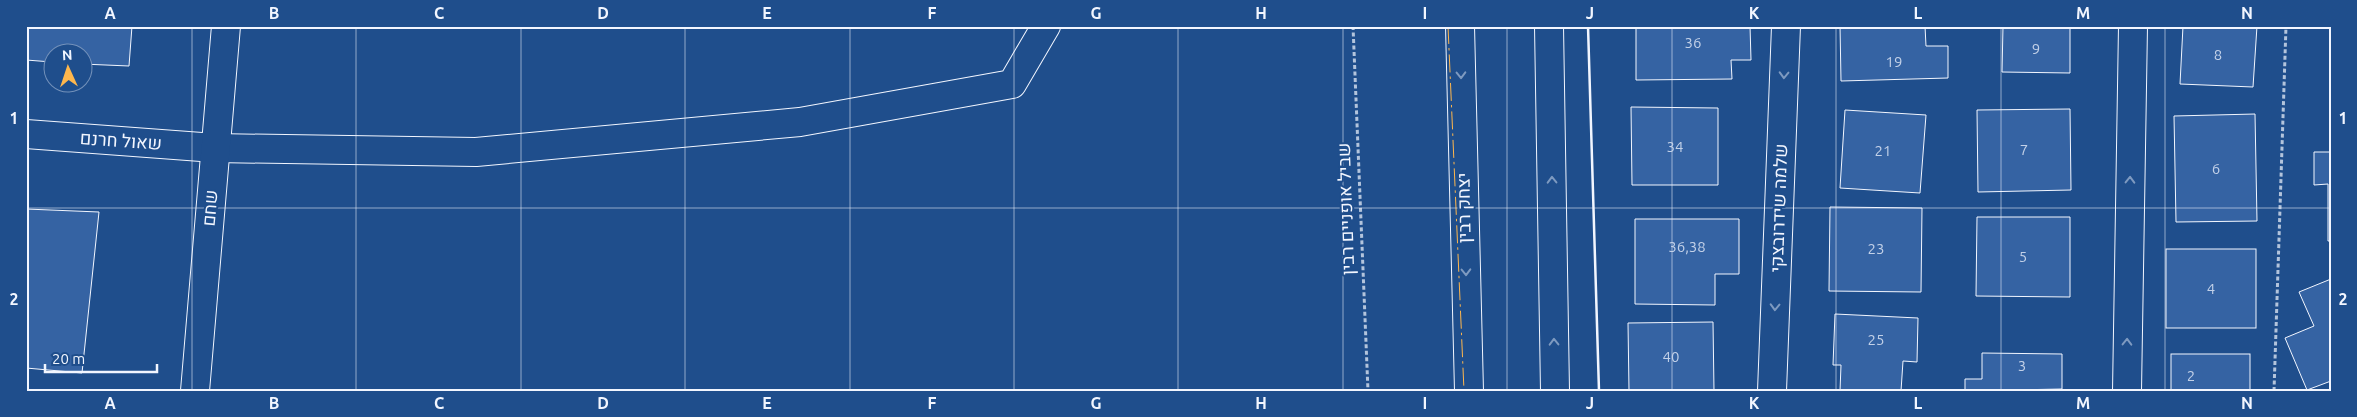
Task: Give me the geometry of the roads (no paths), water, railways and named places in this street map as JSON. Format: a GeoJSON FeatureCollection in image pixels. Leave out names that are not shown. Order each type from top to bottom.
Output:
{"type":"FeatureCollection","features":[{"type":"Feature","properties":{"kind":"street","name":"שחם"},"geometry":{"type":"LineString","coordinates":[[195,391],[226,26]]}},
{"type":"Feature","properties":{"kind":"street","name":"שאול חרנם"},"geometry":{"type":"LineString","coordinates":[[26,134],[215,148],[476,152],[800,122],[1012,84],[1046,26]]}},
{"type":"Feature","properties":{"kind":"street","name":"יצחק רבין"},"geometry":{"type":"LineString","coordinates":[[1460,26],[1469,391]]}},
{"type":"Feature","properties":{"kind":"street"},"geometry":{"type":"LineString","coordinates":[[1549,26],[1555,391]]}},
{"type":"Feature","properties":{"kind":"street","name":"שלמה שידרובצקי"},"geometry":{"type":"LineString","coordinates":[[1772,391],[1786,26]]}},
{"type":"Feature","properties":{"kind":"street"},"geometry":{"type":"LineString","coordinates":[[2126,391],[2133,26]]}}]}
